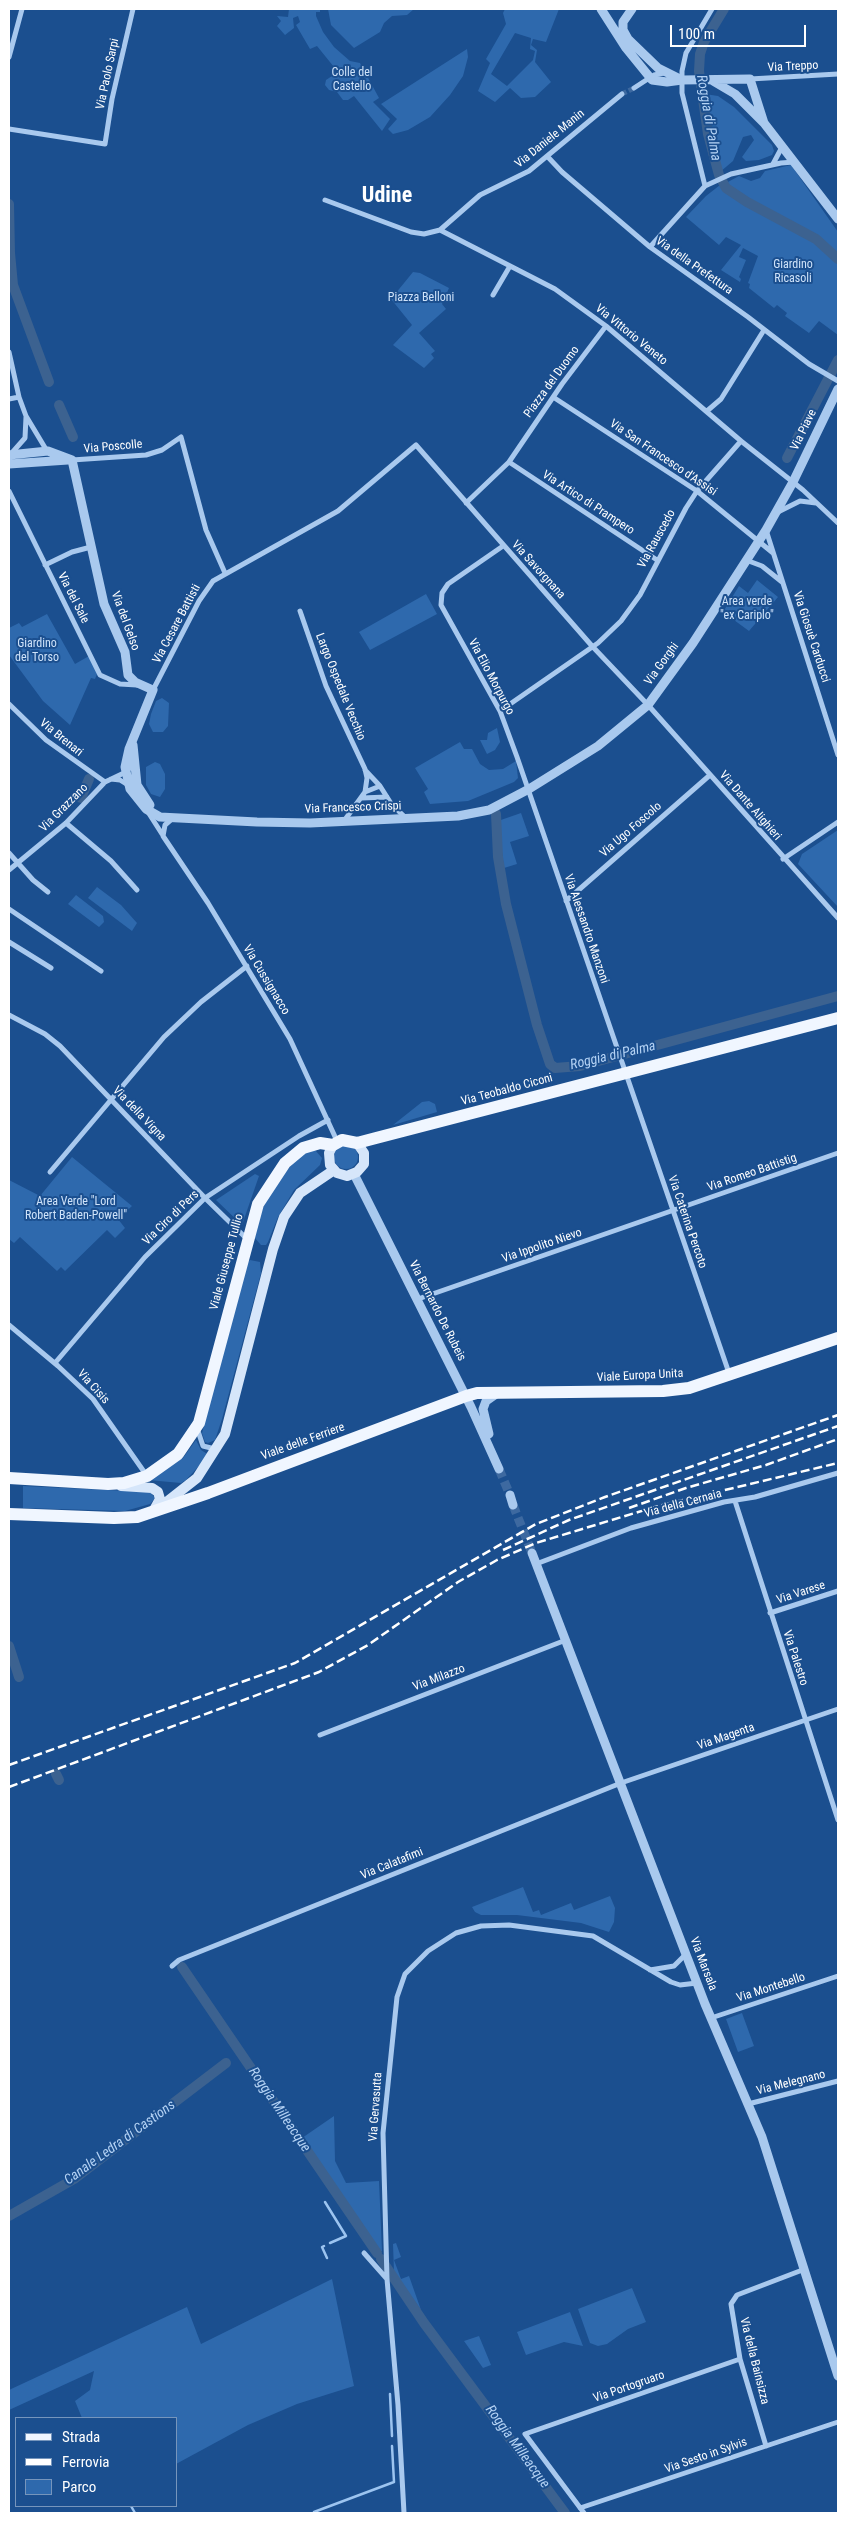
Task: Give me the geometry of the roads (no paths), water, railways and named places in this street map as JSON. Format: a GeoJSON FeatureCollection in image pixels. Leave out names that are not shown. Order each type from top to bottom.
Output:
{"type":"FeatureCollection","features":[{"type":"Feature","properties":{"kind":"main road","name":"Via Teobaldo Ciconi"},"geometry":{"type":"LineString","coordinates":[[357,1143],[624,1068],[838,1018]]}},
{"type":"Feature","properties":{"kind":"main road"},"geometry":{"type":"LineString","coordinates":[[347,1139],[357,1143],[363,1150],[364,1160],[360,1170],[354,1174],[343,1175],[334,1170],[328,1157],[335,1143],[347,1139]]}},
{"type":"Feature","properties":{"kind":"main road","name":"Viale Giuseppe Tullio"},"geometry":{"type":"LineString","coordinates":[[147,1476],[178,1454],[198,1428],[247,1239],[258,1204],[268,1185],[290,1157],[303,1148],[314,1144],[335,1143]]}},
{"type":"Feature","properties":{"kind":"main road"},"geometry":{"type":"LineString","coordinates":[[217,1448],[225,1434],[273,1248],[284,1217],[300,1193],[334,1170]]}},
{"type":"Feature","properties":{"kind":"main road","name":"Viale Europa Unita"},"geometry":{"type":"LineString","coordinates":[[466,1396],[663,1391],[689,1388],[730,1376],[838,1338]]}},
{"type":"Feature","properties":{"kind":"main road","name":"Viale delle Ferriere"},"geometry":{"type":"LineString","coordinates":[[9,1514],[125,1518],[150,1513],[466,1396]]}},
{"type":"Feature","properties":{"kind":"main road","name":"Viale delle Ferriere"},"geometry":{"type":"LineString","coordinates":[[150,1513],[186,1489],[208,1464],[217,1448]]}},
{"type":"Feature","properties":{"kind":"main road"},"geometry":{"type":"LineString","coordinates":[[108,1484],[124,1483],[147,1476]]}},
{"type":"Feature","properties":{"kind":"main road"},"geometry":{"type":"LineString","coordinates":[[9,1478],[108,1484],[156,1490],[160,1495],[159,1501],[150,1513]]}},
{"type":"Feature","properties":{"kind":"street"},"geometry":{"type":"LineString","coordinates":[[9,57],[22,9]]}},
{"type":"Feature","properties":{"kind":"street","name":"Via Paolo Sarpi"},"geometry":{"type":"LineString","coordinates":[[9,129],[104,144],[133,9]]}},
{"type":"Feature","properties":{"kind":"street"},"geometry":{"type":"LineString","coordinates":[[632,9],[625,19],[623,30],[628,39],[650,61],[667,73],[682,80]]}},
{"type":"Feature","properties":{"kind":"street"},"geometry":{"type":"LineString","coordinates":[[705,186],[682,93],[682,64],[686,53],[712,9]]}},
{"type":"Feature","properties":{"kind":"street"},"geometry":{"type":"LineString","coordinates":[[603,12],[614,20],[625,19]]}},
{"type":"Feature","properties":{"kind":"street"},"geometry":{"type":"LineString","coordinates":[[603,12],[649,78],[660,82],[682,80],[750,80],[764,122]]}},
{"type":"Feature","properties":{"kind":"street"},"geometry":{"type":"LineString","coordinates":[[634,88],[658,73],[667,73]]}},
{"type":"Feature","properties":{"kind":"street","name":"Via Treppo"},"geometry":{"type":"LineString","coordinates":[[750,80],[838,74]]}},
{"type":"Feature","properties":{"kind":"street"},"geometry":{"type":"LineString","coordinates":[[707,80],[724,86],[764,122],[838,218]]}},
{"type":"Feature","properties":{"kind":"street","name":"Via Daniele Manin"},"geometry":{"type":"LineString","coordinates":[[440,230],[480,195],[517,178],[547,156],[622,94]]}},
{"type":"Feature","properties":{"kind":"street"},"geometry":{"type":"LineString","coordinates":[[773,164],[783,146]]}},
{"type":"Feature","properties":{"kind":"street","name":"Via della Prefettura"},"geometry":{"type":"LineString","coordinates":[[547,156],[562,172],[650,247],[836,380]]}},
{"type":"Feature","properties":{"kind":"street"},"geometry":{"type":"LineString","coordinates":[[650,247],[705,186],[724,177],[773,164],[795,162]]}},
{"type":"Feature","properties":{"kind":"street"},"geometry":{"type":"LineString","coordinates":[[325,200],[411,232],[424,234],[440,230]]}},
{"type":"Feature","properties":{"kind":"street","name":"Via Vittorio Veneto"},"geometry":{"type":"LineString","coordinates":[[440,230],[555,289],[606,326],[741,442],[793,482],[838,523]]}},
{"type":"Feature","properties":{"kind":"street"},"geometry":{"type":"LineString","coordinates":[[493,295],[510,266]]}},
{"type":"Feature","properties":{"kind":"street","name":"Piazza del Duomo"},"geometry":{"type":"LineString","coordinates":[[466,503],[509,462],[553,397],[606,326]]}},
{"type":"Feature","properties":{"kind":"street"},"geometry":{"type":"LineString","coordinates":[[707,411],[721,399],[764,330]]}},
{"type":"Feature","properties":{"kind":"street"},"geometry":{"type":"LineString","coordinates":[[9,352],[19,397],[26,416],[48,451]]}},
{"type":"Feature","properties":{"kind":"street","name":"Via Piave"},"geometry":{"type":"LineString","coordinates":[[793,482],[838,389]]}},
{"type":"Feature","properties":{"kind":"street"},"geometry":{"type":"LineString","coordinates":[[9,399],[19,397]]}},
{"type":"Feature","properties":{"kind":"street","name":"Via San Francesco d'Assisi"},"geometry":{"type":"LineString","coordinates":[[553,397],[697,491],[759,541]]}},
{"type":"Feature","properties":{"kind":"street"},"geometry":{"type":"LineString","coordinates":[[9,458],[25,438],[26,416]]}},
{"type":"Feature","properties":{"kind":"street","name":"Via Poscolle"},"geometry":{"type":"LineString","coordinates":[[72,460],[146,455],[162,450],[181,437],[204,524],[218,562],[225,572]]}},
{"type":"Feature","properties":{"kind":"street","name":"Via Rauscedo"},"geometry":{"type":"LineString","coordinates":[[500,711],[592,646],[632,609],[657,560],[697,491],[741,442]]}},
{"type":"Feature","properties":{"kind":"street","name":"Via Savorgnana"},"geometry":{"type":"LineString","coordinates":[[416,445],[592,646],[648,705]]}},
{"type":"Feature","properties":{"kind":"street","name":"Via Cesare Battisti"},"geometry":{"type":"LineString","coordinates":[[153,690],[199,601],[213,582],[225,572],[304,532],[338,511],[416,445]]}},
{"type":"Feature","properties":{"kind":"street"},"geometry":{"type":"LineString","coordinates":[[9,458],[48,451],[72,460]]}},
{"type":"Feature","properties":{"kind":"street"},"geometry":{"type":"LineString","coordinates":[[9,458],[72,460]]}},
{"type":"Feature","properties":{"kind":"street","name":"Via del Gelso"},"geometry":{"type":"LineString","coordinates":[[72,460],[104,604],[125,652],[128,675],[141,685]]}},
{"type":"Feature","properties":{"kind":"street","name":"Via Artico di Prampero"},"geometry":{"type":"LineString","coordinates":[[509,462],[657,560]]}},
{"type":"Feature","properties":{"kind":"street","name":"Via Gorghi"},"geometry":{"type":"LineString","coordinates":[[529,790],[598,746],[648,705],[687,651],[759,541],[793,482]]}},
{"type":"Feature","properties":{"kind":"street","name":"Via del Sale"},"geometry":{"type":"LineString","coordinates":[[9,491],[100,675],[120,684],[141,685]]}},
{"type":"Feature","properties":{"kind":"street"},"geometry":{"type":"LineString","coordinates":[[775,514],[800,501],[817,504]]}},
{"type":"Feature","properties":{"kind":"street","name":"Via Giosuè Carducci"},"geometry":{"type":"LineString","coordinates":[[766,530],[838,755]]}},
{"type":"Feature","properties":{"kind":"street"},"geometry":{"type":"LineString","coordinates":[[759,541],[773,553]]}},
{"type":"Feature","properties":{"kind":"street","name":"Via Elio Morpurgo"},"geometry":{"type":"LineString","coordinates":[[503,546],[448,584],[442,593],[441,605],[500,711],[529,790]]}},
{"type":"Feature","properties":{"kind":"street"},"geometry":{"type":"LineString","coordinates":[[45,564],[66,554],[91,547]]}},
{"type":"Feature","properties":{"kind":"street","name":"Via Giosuè Carducci"},"geometry":{"type":"LineString","coordinates":[[746,560],[762,566],[783,583]]}},
{"type":"Feature","properties":{"kind":"street","name":"Largo Ospedale Vecchio"},"geometry":{"type":"LineString","coordinates":[[300,611],[326,686],[365,770],[367,784],[365,792],[344,822]]}},
{"type":"Feature","properties":{"kind":"street"},"geometry":{"type":"LineString","coordinates":[[129,786],[126,772],[127,754],[153,690],[141,685]]}},
{"type":"Feature","properties":{"kind":"street","name":"Via Brenari"},"geometry":{"type":"LineString","coordinates":[[9,704],[46,740],[104,782]]}},
{"type":"Feature","properties":{"kind":"street","name":"Via Dante Alighieri"},"geometry":{"type":"LineString","coordinates":[[648,705],[783,859],[838,918]]}},
{"type":"Feature","properties":{"kind":"street"},"geometry":{"type":"LineString","coordinates":[[133,738],[133,764],[137,785],[143,798],[155,810],[173,818]]}},
{"type":"Feature","properties":{"kind":"street","name":"Via Grazzano"},"geometry":{"type":"LineString","coordinates":[[9,870],[66,823],[104,782],[126,772],[133,764]]}},
{"type":"Feature","properties":{"kind":"street","name":"Largo Ospedale Vecchio"},"geometry":{"type":"LineString","coordinates":[[365,770],[406,818]]}},
{"type":"Feature","properties":{"kind":"street","name":"Via Ugo Foscolo"},"geometry":{"type":"LineString","coordinates":[[566,901],[710,775]]}},
{"type":"Feature","properties":{"kind":"street"},"geometry":{"type":"LineString","coordinates":[[110,779],[120,780],[129,786],[146,809],[156,816],[173,818]]}},
{"type":"Feature","properties":{"kind":"street"},"geometry":{"type":"LineString","coordinates":[[365,792],[380,786]]}},
{"type":"Feature","properties":{"kind":"street","name":"Via Francesco Crispi"},"geometry":{"type":"LineString","coordinates":[[173,818],[266,822],[344,822],[481,813],[529,790]]}},
{"type":"Feature","properties":{"kind":"street","name":"Via Alessandro Manzoni"},"geometry":{"type":"LineString","coordinates":[[529,790],[624,1068]]}},
{"type":"Feature","properties":{"kind":"street"},"geometry":{"type":"LineString","coordinates":[[362,798],[387,797]]}},
{"type":"Feature","properties":{"kind":"street","name":"Via Cussignacco"},"geometry":{"type":"LineString","coordinates":[[146,809],[247,966],[290,1040],[328,1120],[335,1143]]}},
{"type":"Feature","properties":{"kind":"street"},"geometry":{"type":"LineString","coordinates":[[164,836],[165,825],[173,818]]}},
{"type":"Feature","properties":{"kind":"street"},"geometry":{"type":"LineString","coordinates":[[783,859],[838,822]]}},
{"type":"Feature","properties":{"kind":"street"},"geometry":{"type":"LineString","coordinates":[[66,823],[111,861],[137,890]]}},
{"type":"Feature","properties":{"kind":"street"},"geometry":{"type":"LineString","coordinates":[[9,853],[33,880],[48,892]]}},
{"type":"Feature","properties":{"kind":"street"},"geometry":{"type":"LineString","coordinates":[[9,909],[101,971]]}},
{"type":"Feature","properties":{"kind":"street"},"geometry":{"type":"LineString","coordinates":[[9,942],[51,968]]}},
{"type":"Feature","properties":{"kind":"street"},"geometry":{"type":"LineString","coordinates":[[50,1172],[164,1037],[201,1002],[247,966]]}},
{"type":"Feature","properties":{"kind":"street","name":"Via della Vigna"},"geometry":{"type":"LineString","coordinates":[[9,1015],[46,1034],[60,1046],[205,1198],[247,1239]]}},
{"type":"Feature","properties":{"kind":"street","name":"Via Caterina Percoto"},"geometry":{"type":"LineString","coordinates":[[624,1068],[730,1376]]}},
{"type":"Feature","properties":{"kind":"street","name":"Via Ciro di Pers"},"geometry":{"type":"LineString","coordinates":[[55,1363],[144,1257],[205,1198],[299,1136],[328,1120]]}},
{"type":"Feature","properties":{"kind":"street","name":"Via Romeo Battistig"},"geometry":{"type":"LineString","coordinates":[[673,1212],[838,1153]]}},
{"type":"Feature","properties":{"kind":"street","name":"Via Bernardo De Rubeis"},"geometry":{"type":"LineString","coordinates":[[354,1174],[466,1396],[498,1465],[483,1413],[486,1401],[496,1394]]}},
{"type":"Feature","properties":{"kind":"street","name":"Via Ippolito Nievo"},"geometry":{"type":"LineString","coordinates":[[418,1300],[673,1212]]}},
{"type":"Feature","properties":{"kind":"street","name":"Via Cisis"},"geometry":{"type":"LineString","coordinates":[[9,1325],[55,1363],[93,1399],[147,1476]]}},
{"type":"Feature","properties":{"kind":"street"},"geometry":{"type":"LineString","coordinates":[[198,1428],[203,1446],[212,1449],[217,1448]]}},
{"type":"Feature","properties":{"kind":"street","name":"Via della Cernaia"},"geometry":{"type":"LineString","coordinates":[[536,1564],[631,1528],[838,1473]]}},
{"type":"Feature","properties":{"kind":"street"},"geometry":{"type":"LineString","coordinates":[[510,1495],[514,1505]]}},
{"type":"Feature","properties":{"kind":"street","name":"Via Palestro"},"geometry":{"type":"LineString","coordinates":[[735,1501],[838,1820]]}},
{"type":"Feature","properties":{"kind":"street"},"geometry":{"type":"LineString","coordinates":[[532,1553],[536,1564]]}},
{"type":"Feature","properties":{"kind":"street","name":"Via Marsala"},"geometry":{"type":"LineString","coordinates":[[536,1564],[697,1983],[762,2138],[838,2376]]}},
{"type":"Feature","properties":{"kind":"street","name":"Via Varese"},"geometry":{"type":"LineString","coordinates":[[770,1613],[838,1591]]}},
{"type":"Feature","properties":{"kind":"street","name":"Via Milazzo"},"geometry":{"type":"LineString","coordinates":[[320,1735],[566,1640]]}},
{"type":"Feature","properties":{"kind":"street","name":"Via Magenta"},"geometry":{"type":"LineString","coordinates":[[621,1783],[838,1710]]}},
{"type":"Feature","properties":{"kind":"street","name":"Via Calatafimi"},"geometry":{"type":"LineString","coordinates":[[172,1966],[186,1957],[621,1783]]}},
{"type":"Feature","properties":{"kind":"street","name":"Via Gervasutta"},"geometry":{"type":"LineString","coordinates":[[404,2513],[398,2405],[387,2276],[384,2108],[397,1997],[410,1967],[438,1943],[467,1928],[493,1925],[530,1926],[593,1936],[650,1970],[680,1985],[697,1983]]}},
{"type":"Feature","properties":{"kind":"street"},"geometry":{"type":"LineString","coordinates":[[650,1970],[674,1966],[686,1953]]}},
{"type":"Feature","properties":{"kind":"street","name":"Via Montebello"},"geometry":{"type":"LineString","coordinates":[[711,2018],[838,1976]]}},
{"type":"Feature","properties":{"kind":"street","name":"Via Melegnano"},"geometry":{"type":"LineString","coordinates":[[748,2104],[838,2081]]}},
{"type":"Feature","properties":{"kind":"street"},"geometry":{"type":"LineString","coordinates":[[364,2253],[387,2276]]}},
{"type":"Feature","properties":{"kind":"street","name":"Via della Bainsizza"},"geometry":{"type":"LineString","coordinates":[[766,2446],[740,2359],[731,2311],[733,2299],[804,2269]]}},
{"type":"Feature","properties":{"kind":"street","name":"Via Portogruaro"},"geometry":{"type":"LineString","coordinates":[[525,2434],[740,2359]]}},
{"type":"Feature","properties":{"kind":"street","name":"Via Sesto in Sylvis"},"geometry":{"type":"LineString","coordinates":[[525,2434],[582,2511],[838,2422]]}},
{"type":"Feature","properties":{"kind":"waterway","name":"Roggia di Palma"},"geometry":{"type":"LineString","coordinates":[[724,9],[704,42],[700,54],[699,71],[708,134],[719,175],[726,188],[747,202],[816,239],[838,259]]}},
{"type":"Feature","properties":{"kind":"waterway"},"geometry":{"type":"LineString","coordinates":[[9,204],[13,285],[49,382]]}},
{"type":"Feature","properties":{"kind":"waterway","name":"Roggia di Palma"},"geometry":{"type":"LineString","coordinates":[[787,458],[838,360]]}},
{"type":"Feature","properties":{"kind":"waterway"},"geometry":{"type":"LineString","coordinates":[[59,405],[73,437]]}},
{"type":"Feature","properties":{"kind":"waterway"},"geometry":{"type":"LineString","coordinates":[[81,798],[89,779]]}},
{"type":"Feature","properties":{"kind":"waterway","name":"Roggia di Palma"},"geometry":{"type":"LineString","coordinates":[[496,814],[498,857],[506,904],[537,1025],[550,1064],[555,1068],[580,1066],[838,996]]}},
{"type":"Feature","properties":{"kind":"waterway","name":"Roggia Milleacque"},"geometry":{"type":"LineString","coordinates":[[9,1646],[19,1677]]}},
{"type":"Feature","properties":{"kind":"waterway","name":"Roggia Milleacque"},"geometry":{"type":"LineString","coordinates":[[56,1774],[59,1780]]}},
{"type":"Feature","properties":{"kind":"waterway","name":"Roggia Milleacque"},"geometry":{"type":"LineString","coordinates":[[182,1967],[377,2253]]}},
{"type":"Feature","properties":{"kind":"waterway","name":"Canale Ledra di Castions"},"geometry":{"type":"LineString","coordinates":[[9,2216],[74,2179],[226,2063]]}},
{"type":"Feature","properties":{"kind":"waterway"},"geometry":{"type":"LineString","coordinates":[[325,2202],[346,2236],[330,2243]]}},
{"type":"Feature","properties":{"kind":"waterway"},"geometry":{"type":"LineString","coordinates":[[324,2246],[322,2247],[327,2258]]}},
{"type":"Feature","properties":{"kind":"waterway","name":"Roggia Milleacque"},"geometry":{"type":"LineString","coordinates":[[381,2259],[424,2323],[565,2513]]}},
{"type":"Feature","properties":{"kind":"waterway"},"geometry":{"type":"LineString","coordinates":[[390,2394],[392,2436]]}},
{"type":"Feature","properties":{"kind":"waterway"},"geometry":{"type":"LineString","coordinates":[[392,2446],[394,2482]]}},
{"type":"Feature","properties":{"kind":"waterway"},"geometry":{"type":"LineString","coordinates":[[314,2512],[394,2482]]}},
{"type":"Feature","properties":{"kind":"waterway"},"geometry":{"type":"LineString","coordinates":[[132,2507],[135,2513]]}},
{"type":"Feature","properties":{"kind":"tunnel"},"geometry":{"type":"LineString","coordinates":[[622,94],[634,88]]}},
{"type":"Feature","properties":{"kind":"tunnel"},"geometry":{"type":"LineString","coordinates":[[499,1469],[510,1495]]}},
{"type":"Feature","properties":{"kind":"tunnel"},"geometry":{"type":"LineString","coordinates":[[513,1505],[532,1553]]}},
{"type":"Feature","properties":{"kind":"railway"},"geometry":{"type":"LineString","coordinates":[[9,1765],[295,1663],[536,1524],[605,1497],[838,1415]]}},
{"type":"Feature","properties":{"kind":"railway"},"geometry":{"type":"LineString","coordinates":[[503,1550],[569,1520],[838,1426]]}},
{"type":"Feature","properties":{"kind":"railway"},"geometry":{"type":"LineString","coordinates":[[629,1508],[686,1488],[766,1465],[838,1439]]}},
{"type":"Feature","properties":{"kind":"railway"},"geometry":{"type":"LineString","coordinates":[[9,1787],[319,1672],[368,1645],[458,1582],[497,1560],[536,1543],[658,1506],[838,1463]]}},
{"type":"Feature","properties":{"kind":"district","name":"Udine"},"geometry":{"type":"Point","coordinates":[387,196]}},
{"type":"Feature","properties":{"kind":"park label","name":"Colle del Castello"},"geometry":{"type":"Point","coordinates":[352,80]}},
{"type":"Feature","properties":{"kind":"park label","name":"Giardino Ricasoli"},"geometry":{"type":"Point","coordinates":[793,272]}},
{"type":"Feature","properties":{"kind":"park label","name":"Piazza Belloni"},"geometry":{"type":"Point","coordinates":[421,298]}},
{"type":"Feature","properties":{"kind":"park label","name":"Area verde \"ex Cariplo\""},"geometry":{"type":"Point","coordinates":[747,609]}},
{"type":"Feature","properties":{"kind":"park label","name":"Giardino del Torso"},"geometry":{"type":"Point","coordinates":[37,651]}},
{"type":"Feature","properties":{"kind":"park label","name":"Area Verde \"Lord Robert Baden-Powell\""},"geometry":{"type":"Point","coordinates":[76,1209]}}]}
